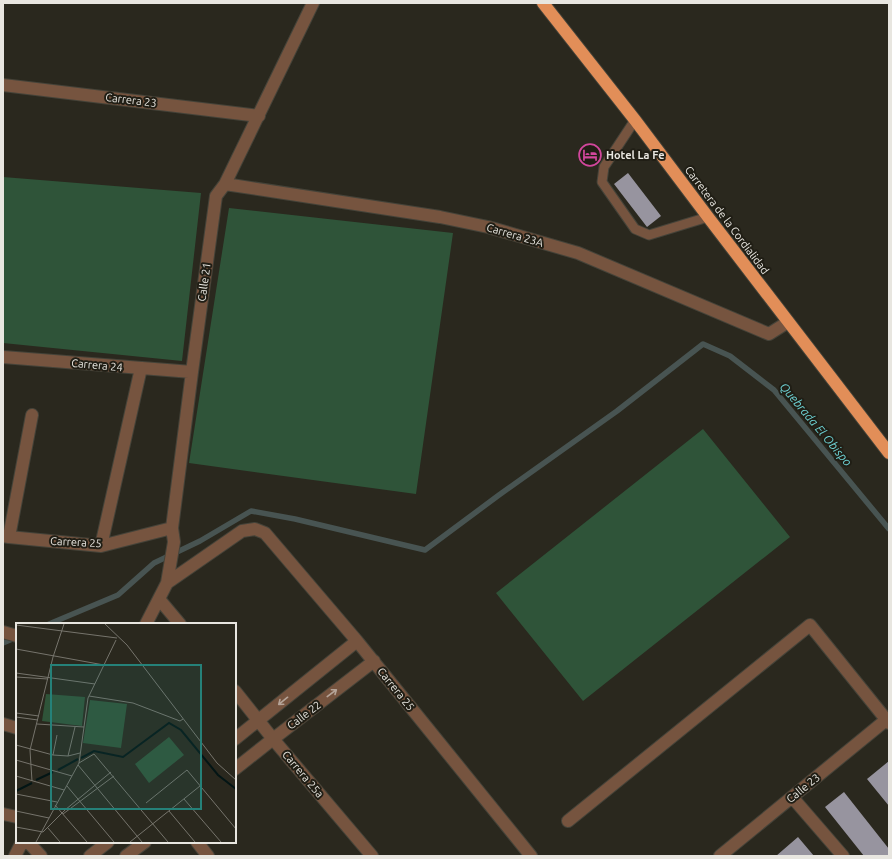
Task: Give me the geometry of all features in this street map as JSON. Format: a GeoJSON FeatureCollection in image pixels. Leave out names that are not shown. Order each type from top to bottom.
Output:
{"type":"FeatureCollection","features":[{"type":"Feature","properties":{"kind":"highway","name":"Carretera de la Cordialidad"},"geometry":{"type":"LineString","coordinates":[[543,3],[636,120],[708,217],[889,453]]}},
{"type":"Feature","properties":{"kind":"street","name":"Calle 21"},"geometry":{"type":"LineString","coordinates":[[167,583],[174,542],[172,528],[216,196],[225,184],[314,3]]}},
{"type":"Feature","properties":{"kind":"street","name":"Carrera 23"},"geometry":{"type":"LineString","coordinates":[[3,85],[259,116]]}},
{"type":"Feature","properties":{"kind":"street","name":"Carrera 23A"},"geometry":{"type":"LineString","coordinates":[[225,184],[440,217],[488,227],[578,253],[769,334],[788,322]]}},
{"type":"Feature","properties":{"kind":"street","name":"Carrera 24"},"geometry":{"type":"LineString","coordinates":[[3,357],[192,372]]}},
{"type":"Feature","properties":{"kind":"street"},"geometry":{"type":"LineString","coordinates":[[101,546],[141,368]]}},
{"type":"Feature","properties":{"kind":"street"},"geometry":{"type":"LineString","coordinates":[[6,537],[32,415]]}},
{"type":"Feature","properties":{"kind":"street","name":"Carrera 25"},"geometry":{"type":"LineString","coordinates":[[6,537],[101,546],[172,528]]}},
{"type":"Feature","properties":{"kind":"street","name":"Carrera 25"},"geometry":{"type":"LineString","coordinates":[[167,583],[242,531],[255,529],[265,533],[357,641],[531,856]]}},
{"type":"Feature","properties":{"kind":"street"},"geometry":{"type":"LineString","coordinates":[[147,623],[167,583]]}},
{"type":"Feature","properties":{"kind":"street"},"geometry":{"type":"LineString","coordinates":[[159,599],[179,623]]}},
{"type":"Feature","properties":{"kind":"street"},"geometry":{"type":"LineString","coordinates":[[568,821],[810,625],[888,721]]}},
{"type":"Feature","properties":{"kind":"street"},"geometry":{"type":"LineString","coordinates":[[3,632],[16,636]]}},
{"type":"Feature","properties":{"kind":"street"},"geometry":{"type":"LineString","coordinates":[[236,738],[357,641]]}},
{"type":"Feature","properties":{"kind":"street","name":"Calle 22"},"geometry":{"type":"LineString","coordinates":[[236,768],[273,738],[374,662]]}},
{"type":"Feature","properties":{"kind":"street","name":"Carrera 25a"},"geometry":{"type":"LineString","coordinates":[[236,692],[372,856]]}},
{"type":"Feature","properties":{"kind":"street","name":"Calle 23"},"geometry":{"type":"LineString","coordinates":[[720,856],[888,721]]}},
{"type":"Feature","properties":{"kind":"street"},"geometry":{"type":"LineString","coordinates":[[3,724],[16,728]]}},
{"type":"Feature","properties":{"kind":"street"},"geometry":{"type":"LineString","coordinates":[[792,797],[843,856]]}},
{"type":"Feature","properties":{"kind":"street"},"geometry":{"type":"LineString","coordinates":[[3,814],[16,817]]}},
{"type":"Feature","properties":{"kind":"street"},"geometry":{"type":"LineString","coordinates":[[15,856],[22,843]]}},
{"type":"Feature","properties":{"kind":"street"},"geometry":{"type":"LineString","coordinates":[[29,843],[41,856]]}},
{"type":"Feature","properties":{"kind":"street"},"geometry":{"type":"LineString","coordinates":[[90,856],[107,843]]}},
{"type":"Feature","properties":{"kind":"street"},"geometry":{"type":"LineString","coordinates":[[126,856],[144,843]]}},
{"type":"Feature","properties":{"kind":"street"},"geometry":{"type":"LineString","coordinates":[[198,843],[208,856]]}},
{"type":"Feature","properties":{"kind":"lane"},"geometry":{"type":"LineString","coordinates":[[636,120],[604,167],[602,182],[635,229],[649,235],[708,217]]}},
{"type":"Feature","properties":{"kind":"green space"},"geometry":{"type":"Polygon","coordinates":[[[3,177],[201,193],[182,361],[3,343],[3,177]]]}},
{"type":"Feature","properties":{"kind":"green space"},"geometry":{"type":"Polygon","coordinates":[[[229,208],[453,233],[416,494],[189,463],[229,208]]]}},
{"type":"Feature","properties":{"kind":"green space"},"geometry":{"type":"Polygon","coordinates":[[[703,429],[790,537],[583,701],[496,593],[703,429]]]}},
{"type":"Feature","properties":{"kind":"building"},"geometry":{"type":"Polygon","coordinates":[[[628,173],[661,216],[647,227],[614,184],[628,173]]]}},
{"type":"Feature","properties":{"kind":"building"},"geometry":{"type":"Polygon","coordinates":[[[889,761],[889,806],[867,779],[889,761]]]}},
{"type":"Feature","properties":{"kind":"building"},"geometry":{"type":"Polygon","coordinates":[[[844,792],[889,849],[889,856],[864,856],[825,807],[844,792]]]}},
{"type":"Feature","properties":{"kind":"building"},"geometry":{"type":"Polygon","coordinates":[[[798,837],[814,856],[776,856],[798,837]]]}},
{"type":"Feature","properties":{"kind":"waterway","name":"Quebrada El Obispo"},"geometry":{"type":"LineString","coordinates":[[51,623],[118,595],[154,563],[200,541],[251,511],[295,519],[425,550],[617,411],[703,344],[730,356],[774,390],[889,529]]}},
{"type":"Feature","properties":{"kind":"waterway"},"geometry":{"type":"LineString","coordinates":[[3,643],[16,637]]}},
{"type":"Feature","properties":{"kind":"place","name":"Hotel La Fe"},"geometry":{"type":"Point","coordinates":[590,155]}}]}
